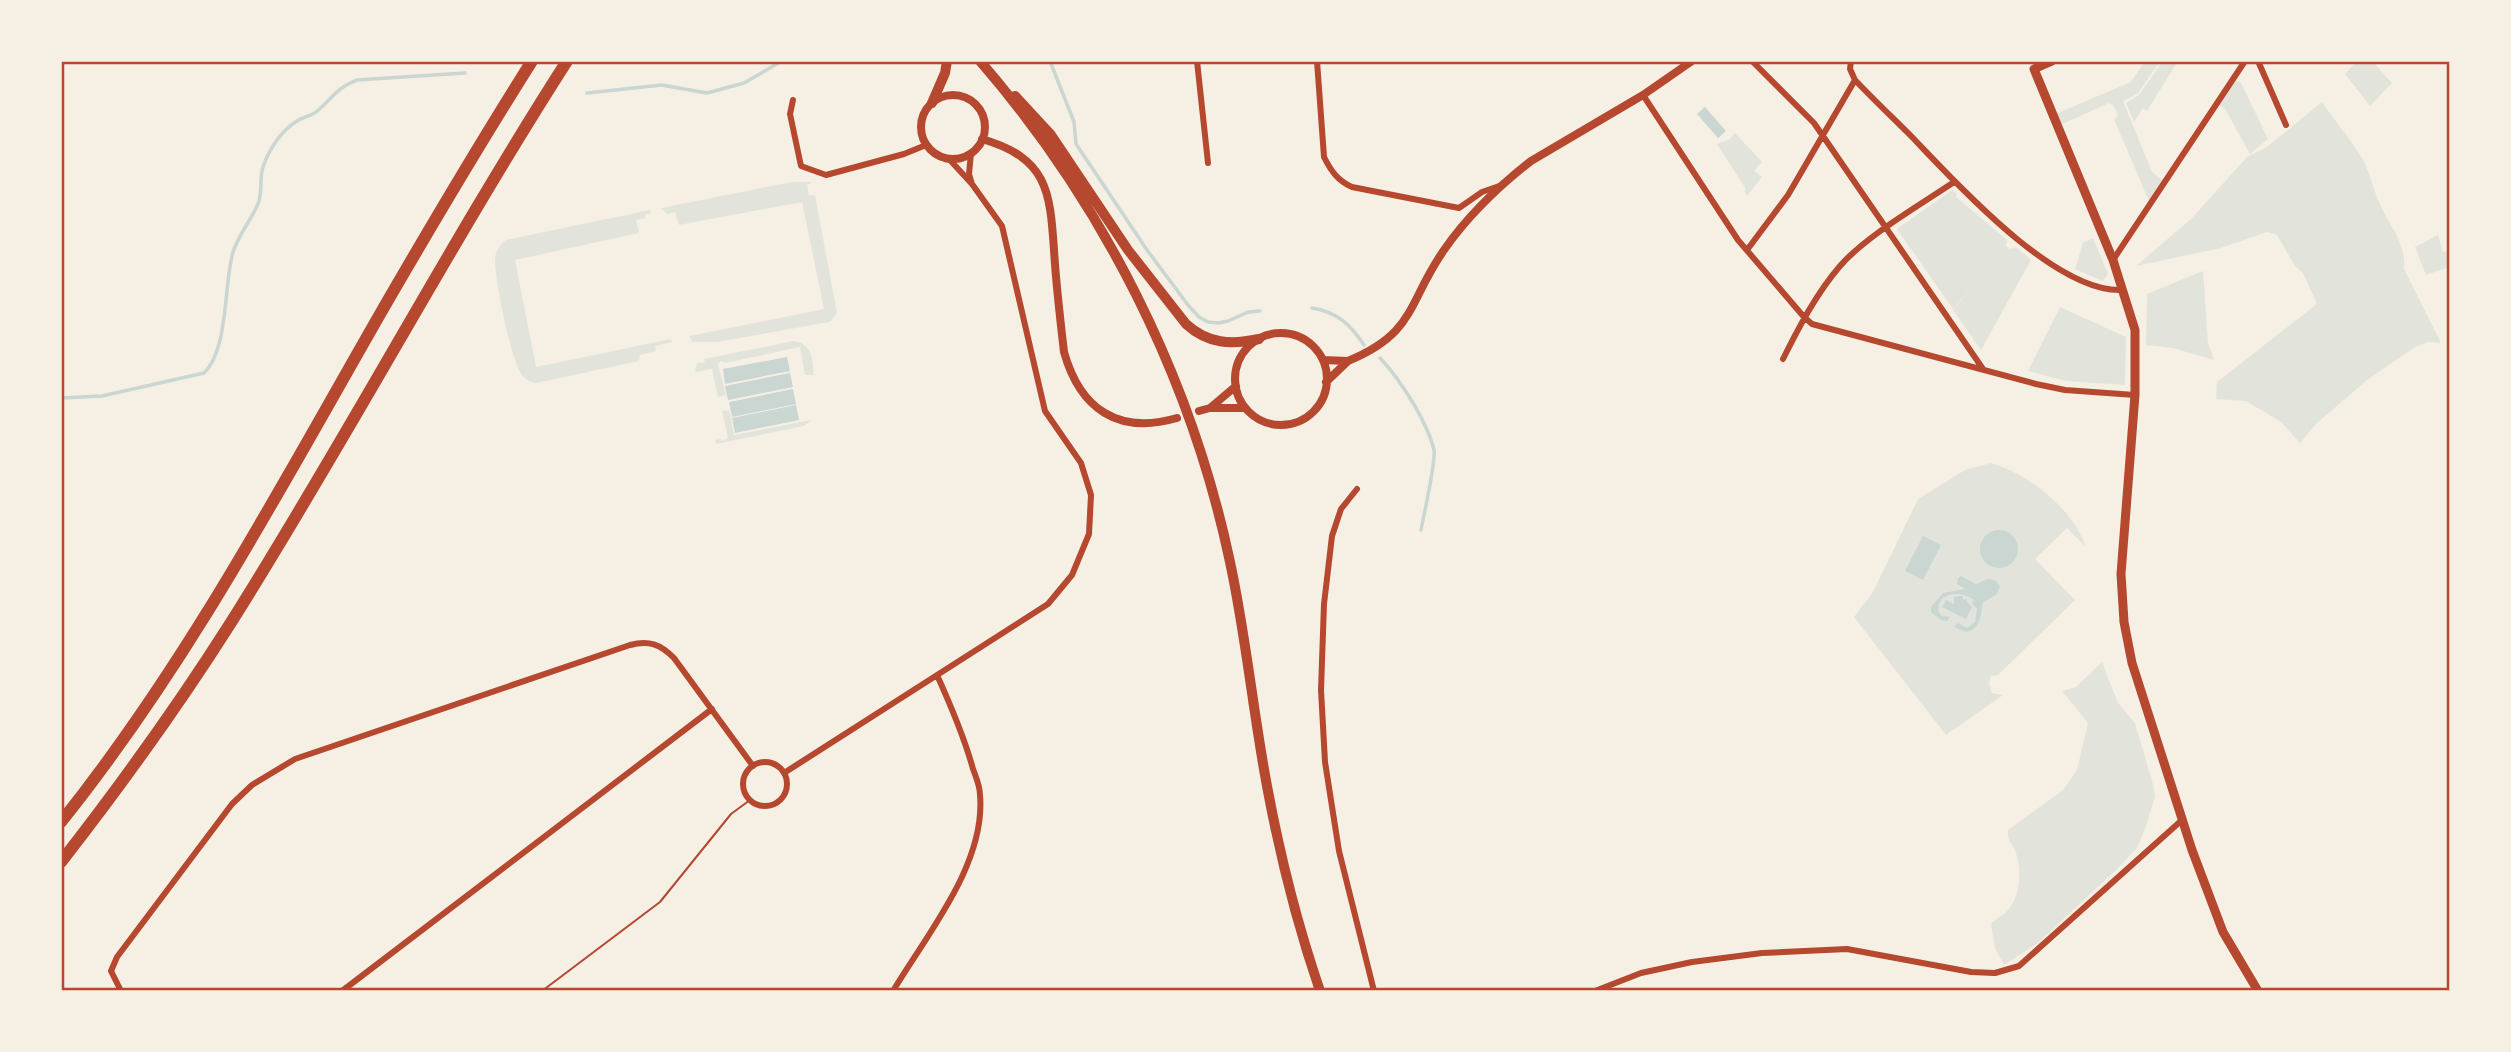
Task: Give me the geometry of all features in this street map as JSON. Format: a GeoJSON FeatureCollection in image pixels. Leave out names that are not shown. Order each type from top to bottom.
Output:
{"type":"FeatureCollection","features":[{"type":"Feature","properties":{"kind":"highway"},"geometry":{"type":"LineString","coordinates":[[61,822],[148,704],[220,593],[401,278],[532,61]]}},
{"type":"Feature","properties":{"kind":"highway"},"geometry":{"type":"LineString","coordinates":[[61,862],[138,760],[230,624],[457,241],[568,61]]}},
{"type":"Feature","properties":{"kind":"highway"},"geometry":{"type":"LineString","coordinates":[[932,103],[945,73],[947,61]]}},
{"type":"Feature","properties":{"kind":"highway"},"geometry":{"type":"LineString","coordinates":[[980,61],[1050,150],[1093,216],[1144,311],[1183,401],[1210,481],[1230,560],[1267,784],[1286,879],[1320,991]]}},
{"type":"Feature","properties":{"kind":"highway"},"geometry":{"type":"LineString","coordinates":[[991,75],[1026,106],[1051,135],[1129,250],[1186,324],[1209,340],[1226,343],[1259,339]]}},
{"type":"Feature","properties":{"kind":"main road"},"geometry":{"type":"LineString","coordinates":[[2052,61],[2033,65],[2113,261],[2136,343],[2136,395],[2121,556],[2124,622],[2132,663],[2182,820],[2223,932],[2258,991]]}},
{"type":"Feature","properties":{"kind":"street"},"geometry":{"type":"LineString","coordinates":[[1197,61],[1208,163]]}},
{"type":"Feature","properties":{"kind":"street"},"geometry":{"type":"LineString","coordinates":[[1317,61],[1324,158],[1343,183],[1459,208],[1482,192],[1504,184]]}},
{"type":"Feature","properties":{"kind":"street"},"geometry":{"type":"LineString","coordinates":[[1326,382],[1323,360],[1310,344],[1295,335],[1278,333],[1259,339],[1242,354],[1236,370],[1236,386],[1245,408],[1258,418],[1273,424],[1297,422],[1317,406],[1326,382],[1348,361],[1372,351],[1396,332],[1407,319],[1444,250],[1504,184],[1531,161],[1643,95],[1692,61]]}},
{"type":"Feature","properties":{"kind":"street"},"geometry":{"type":"LineString","coordinates":[[1752,61],[1807,116],[1824,137],[1983,369]]}},
{"type":"Feature","properties":{"kind":"street"},"geometry":{"type":"LineString","coordinates":[[1851,61],[1850,69],[1855,80],[1954,182],[2007,231],[2048,262],[2092,285],[2103,289],[2123,290]]}},
{"type":"Feature","properties":{"kind":"street"},"geometry":{"type":"LineString","coordinates":[[2113,261],[2243,64],[2233,61]]}},
{"type":"Feature","properties":{"kind":"street"},"geometry":{"type":"LineString","coordinates":[[2258,61],[2286,125]]}},
{"type":"Feature","properties":{"kind":"street"},"geometry":{"type":"LineString","coordinates":[[1746,250],[1788,195],[1855,80]]}},
{"type":"Feature","properties":{"kind":"street"},"geometry":{"type":"LineString","coordinates":[[784,773],[1048,604],[1072,575],[1089,534],[1091,495],[1081,463],[1045,411],[1002,226],[972,184],[949,159],[934,153],[926,145],[922,134],[921,123],[925,111],[943,97],[955,95],[972,101],[980,110],[984,121],[982,139],[971,153],[961,158],[949,159]]}},
{"type":"Feature","properties":{"kind":"street"},"geometry":{"type":"LineString","coordinates":[[1643,95],[1746,250],[1804,317],[1819,328],[2065,390],[2136,395]]}},
{"type":"Feature","properties":{"kind":"street"},"geometry":{"type":"LineString","coordinates":[[793,100],[790,114],[801,166],[826,174],[904,154],[926,145]]}},
{"type":"Feature","properties":{"kind":"street"},"geometry":{"type":"LineString","coordinates":[[982,139],[1007,147],[1025,159],[1035,169],[1049,196],[1064,352],[1070,375],[1082,395],[1115,419],[1140,423],[1177,418]]}},
{"type":"Feature","properties":{"kind":"street"},"geometry":{"type":"LineString","coordinates":[[971,153],[969,174],[972,184]]}},
{"type":"Feature","properties":{"kind":"street"},"geometry":{"type":"LineString","coordinates":[[1783,359],[1804,317],[1842,264],[1886,229],[1954,182]]}},
{"type":"Feature","properties":{"kind":"street"},"geometry":{"type":"LineString","coordinates":[[1323,360],[1348,361]]}},
{"type":"Feature","properties":{"kind":"street"},"geometry":{"type":"LineString","coordinates":[[1210,408],[1236,386]]}},
{"type":"Feature","properties":{"kind":"street"},"geometry":{"type":"LineString","coordinates":[[1199,411],[1210,408],[1245,408]]}},
{"type":"Feature","properties":{"kind":"street"},"geometry":{"type":"LineString","coordinates":[[1357,489],[1342,509],[1332,536],[1324,604],[1321,690],[1325,762],[1339,851],[1374,991]]}},
{"type":"Feature","properties":{"kind":"street"},"geometry":{"type":"LineString","coordinates":[[121,991],[111,971],[117,957],[232,804],[271,771],[295,759],[639,642],[657,644],[664,648],[753,766]]}},
{"type":"Feature","properties":{"kind":"street"},"geometry":{"type":"LineString","coordinates":[[893,991],[952,895],[972,855],[980,826],[980,793],[964,736],[937,675]]}},
{"type":"Feature","properties":{"kind":"street"},"geometry":{"type":"LineString","coordinates":[[342,991],[712,709]]}},
{"type":"Feature","properties":{"kind":"street"},"geometry":{"type":"LineString","coordinates":[[760,763],[773,764],[784,773],[787,788],[779,801],[764,806],[750,800],[746,794],[744,778],[753,766],[760,763]]}},
{"type":"Feature","properties":{"kind":"street"},"geometry":{"type":"LineString","coordinates":[[1595,991],[1641,973],[1679,964],[1762,953],[1847,949],[1971,972],[1995,973],[2019,966],[2182,820]]}},
{"type":"Feature","properties":{"kind":"path"},"geometry":{"type":"LineString","coordinates":[[542,991],[660,902],[731,814],[750,800]]}},
{"type":"Feature","properties":{"kind":"shaded area"},"geometry":{"type":"Polygon","coordinates":[[[2145,61],[2160,61],[2138,93],[2123,101],[2152,172],[2166,183],[2151,206],[2114,119],[2118,116],[2113,105],[2109,103],[2058,126],[2053,115],[2131,82],[2145,61]]]}},
{"type":"Feature","properties":{"kind":"shaded area"},"geometry":{"type":"Polygon","coordinates":[[[2163,61],[2178,61],[2147,111],[2143,108],[2134,122],[2126,103],[2139,95],[2163,61]]]}},
{"type":"Feature","properties":{"kind":"shaded area"},"geometry":{"type":"Polygon","coordinates":[[[2357,61],[2372,61],[2392,83],[2370,106],[2345,74],[2357,61]]]}},
{"type":"Feature","properties":{"kind":"shaded area"},"geometry":{"type":"Polygon","coordinates":[[[2236,80],[2241,83],[2268,139],[2250,154],[2225,109],[2219,105],[2236,80]]]}},
{"type":"Feature","properties":{"kind":"shaded area"},"geometry":{"type":"Polygon","coordinates":[[[2322,102],[2363,160],[2378,200],[2399,242],[2404,269],[2441,343],[2428,342],[2415,347],[2367,380],[2316,424],[2300,443],[2281,422],[2246,401],[2216,399],[2217,382],[2317,304],[2303,273],[2295,266],[2277,235],[2267,232],[2221,248],[2136,266],[2191,219],[2247,157],[2267,147],[2322,102]]]}},
{"type":"Feature","properties":{"kind":"shaded area"},"geometry":{"type":"Polygon","coordinates":[[[1705,107],[1726,131],[1718,138],[1697,114],[1705,107]]]}},
{"type":"Feature","properties":{"kind":"shaded area"},"geometry":{"type":"Polygon","coordinates":[[[1735,133],[1762,162],[1754,171],[1762,177],[1747,196],[1744,191],[1746,189],[1717,144],[1730,139],[1735,133]]]}},
{"type":"Feature","properties":{"kind":"shaded area"},"geometry":{"type":"Polygon","coordinates":[[[791,182],[813,182],[807,185],[809,195],[815,195],[837,313],[830,322],[717,342],[693,342],[689,336],[824,309],[802,202],[679,225],[675,212],[667,214],[661,208],[791,182]]]}},
{"type":"Feature","properties":{"kind":"shaded area"},"geometry":{"type":"Polygon","coordinates":[[[1952,190],[1957,194],[1956,197],[2007,240],[2006,246],[2010,249],[2016,247],[2031,260],[1981,350],[1953,310],[1975,283],[1953,309],[1897,229],[1952,190]]]}},
{"type":"Feature","properties":{"kind":"shaded area"},"geometry":{"type":"Polygon","coordinates":[[[650,210],[651,213],[645,215],[645,218],[636,220],[639,233],[515,260],[536,367],[671,339],[672,342],[655,346],[656,351],[640,355],[639,361],[536,383],[527,379],[522,375],[513,354],[500,300],[495,258],[500,246],[506,240],[650,210]]]}},
{"type":"Feature","properties":{"kind":"shaded area"},"geometry":{"type":"Polygon","coordinates":[[[2438,235],[2443,252],[2447,251],[2450,267],[2426,275],[2415,247],[2438,235]]]}},
{"type":"Feature","properties":{"kind":"shaded area"},"geometry":{"type":"Polygon","coordinates":[[[2093,238],[2108,274],[2103,281],[2075,269],[2083,243],[2093,238]]]}},
{"type":"Feature","properties":{"kind":"shaded area"},"geometry":{"type":"Polygon","coordinates":[[[2203,271],[2208,343],[2214,360],[2173,348],[2146,345],[2147,294],[2203,271]]]}},
{"type":"Feature","properties":{"kind":"shaded area"},"geometry":{"type":"Polygon","coordinates":[[[2060,307],[2126,337],[2125,385],[2066,381],[2028,371],[2060,307]]]}},
{"type":"Feature","properties":{"kind":"shaded area"},"geometry":{"type":"Polygon","coordinates":[[[794,341],[808,349],[814,375],[805,375],[800,347],[725,363],[721,361],[718,364],[726,395],[718,397],[712,369],[695,372],[697,363],[705,362],[704,359],[794,341]]]}},
{"type":"Feature","properties":{"kind":"shaded area"},"geometry":{"type":"Polygon","coordinates":[[[787,357],[790,371],[725,384],[723,369],[787,357]]]}},
{"type":"Feature","properties":{"kind":"shaded area"},"geometry":{"type":"Polygon","coordinates":[[[790,373],[793,387],[728,400],[725,386],[790,373]]]}},
{"type":"Feature","properties":{"kind":"shaded area"},"geometry":{"type":"Polygon","coordinates":[[[793,389],[796,404],[732,417],[729,402],[793,389]]]}},
{"type":"Feature","properties":{"kind":"shaded area"},"geometry":{"type":"Polygon","coordinates":[[[796,405],[799,420],[735,433],[732,418],[796,405]]]}},
{"type":"Feature","properties":{"kind":"shaded area"},"geometry":{"type":"Polygon","coordinates":[[[729,410],[734,435],[812,420],[804,426],[716,444],[715,440],[728,438],[722,411],[729,410]]]}},
{"type":"Feature","properties":{"kind":"shaded area"},"geometry":{"type":"Polygon","coordinates":[[[1991,463],[2020,475],[2048,495],[2071,519],[2086,547],[2067,528],[2035,559],[2075,600],[1998,675],[1991,676],[1989,683],[1992,693],[2003,695],[1946,735],[1854,617],[1873,592],[1918,499],[1965,470],[1991,463]]]}},
{"type":"Feature","properties":{"kind":"shaded area"},"geometry":{"type":"Polygon","coordinates":[[[1999,530],[2012,536],[2018,549],[2012,562],[1999,568],[1986,562],[1980,549],[1986,536],[1999,530]]]}},
{"type":"Feature","properties":{"kind":"shaded area"},"geometry":{"type":"Polygon","coordinates":[[[1923,536],[1941,545],[1923,580],[1905,571],[1923,536]]]}},
{"type":"Feature","properties":{"kind":"shaded area"},"geometry":{"type":"Polygon","coordinates":[[[1961,576],[1976,584],[1988,579],[1996,581],[2000,587],[1996,595],[1983,602],[1978,624],[1967,632],[1954,627],[1958,623],[1967,628],[1975,622],[1977,609],[1972,603],[1974,600],[1955,594],[1943,598],[1938,609],[1942,616],[1950,617],[1947,621],[1931,612],[1931,607],[1943,593],[1965,589],[1957,584],[1961,576]]]}},
{"type":"Feature","properties":{"kind":"shaded area"},"geometry":{"type":"Polygon","coordinates":[[[1963,596],[1963,600],[1967,599],[1972,607],[1966,619],[1942,607],[1946,600],[1954,604],[1954,597],[1963,596]]]}},
{"type":"Feature","properties":{"kind":"shaded area"},"geometry":{"type":"Polygon","coordinates":[[[2102,662],[2118,703],[2135,723],[2153,784],[2155,796],[2147,823],[2137,848],[2117,869],[2038,943],[2004,965],[1995,948],[1991,924],[2008,910],[2018,889],[2019,865],[2008,830],[2063,790],[2077,770],[2088,723],[2062,691],[2076,687],[2102,662]]]}},
{"type":"Feature","properties":{"kind":"waterway"},"geometry":{"type":"LineString","coordinates":[[587,93],[662,85],[707,93],[744,83],[782,61]]}},
{"type":"Feature","properties":{"kind":"waterway"},"geometry":{"type":"LineString","coordinates":[[1050,61],[1074,122],[1076,144],[1147,250],[1188,305],[1199,317],[1218,323],[1248,312],[1260,311]]}},
{"type":"Feature","properties":{"kind":"waterway"},"geometry":{"type":"LineString","coordinates":[[61,398],[102,396],[204,373],[212,363],[221,334],[234,250],[258,204],[263,167],[281,135],[291,125],[316,112],[335,94],[357,80],[465,73]]}},
{"type":"Feature","properties":{"kind":"waterway"},"geometry":{"type":"LineString","coordinates":[[1312,308],[1342,320],[1364,345]]}},
{"type":"Feature","properties":{"kind":"waterway"},"geometry":{"type":"LineString","coordinates":[[1380,358],[1412,401],[1434,450],[1432,476],[1421,530]]}}]}
